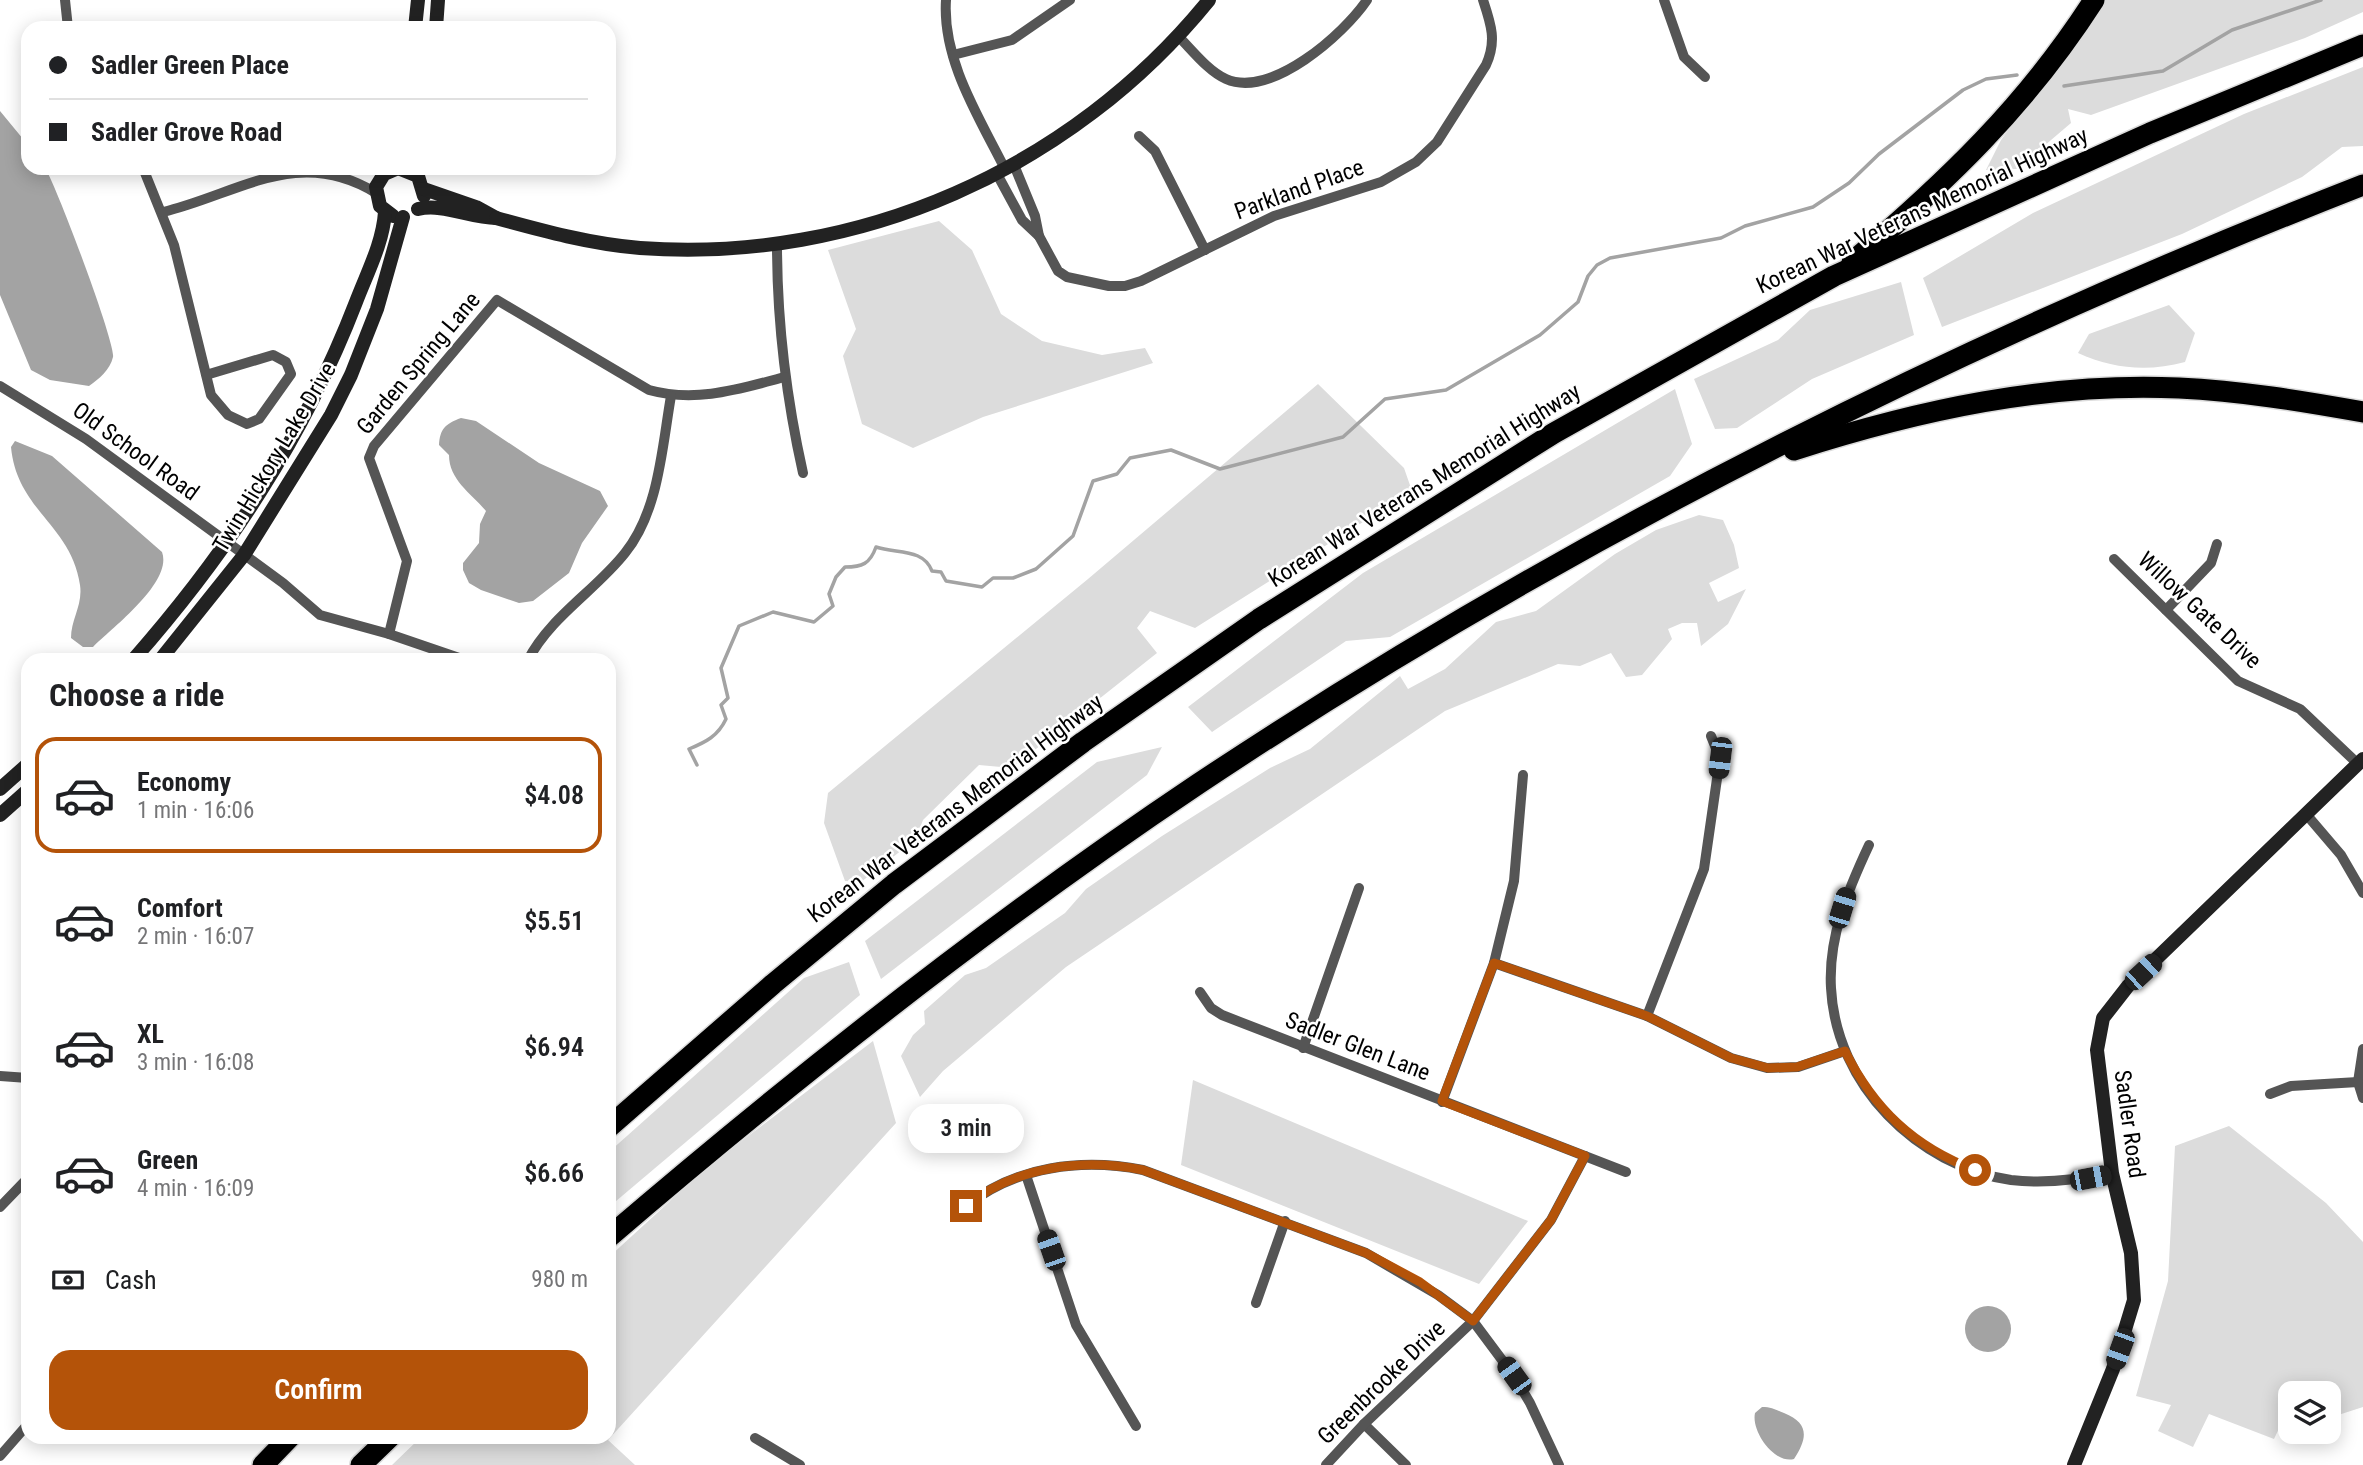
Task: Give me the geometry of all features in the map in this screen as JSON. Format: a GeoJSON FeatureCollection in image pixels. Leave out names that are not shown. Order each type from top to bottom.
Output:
{"type":"FeatureCollection","features":[{"type":"Feature","properties":{"kind":"highway"},"geometry":{"type":"LineString","coordinates":[[1834,276],[1942,184],[1994,132],[2048,68],[2094,0]]}},
{"type":"Feature","properties":{"kind":"highway","name":"Korean War Veterans Memorial Highway"},"geometry":{"type":"LineString","coordinates":[[616,1121],[773,984],[894,884],[1083,741],[1259,619],[1554,433],[1834,276],[2138,138],[2363,45]]}},
{"type":"Feature","properties":{"kind":"highway"},"geometry":{"type":"LineString","coordinates":[[616,1231],[743,1122],[906,993],[1048,888],[1197,785],[1459,621],[1739,467],[1908,379],[2154,269],[2363,185]]}},
{"type":"Feature","properties":{"kind":"highway"},"geometry":{"type":"LineString","coordinates":[[1739,467],[1854,431],[1942,409],[2078,390],[2179,388],[2243,393],[2363,412]]}},
{"type":"Feature","properties":{"kind":"highway"},"geometry":{"type":"LineString","coordinates":[[263,1465],[283,1444]]}},
{"type":"Feature","properties":{"kind":"highway"},"geometry":{"type":"LineString","coordinates":[[361,1465],[383,1444]]}},
{"type":"Feature","properties":{"kind":"highway"},"geometry":{"type":"LineString","coordinates":[[374,1465],[395,1444]]}},
{"type":"Feature","properties":{"kind":"street"},"geometry":{"type":"LineString","coordinates":[[65,0],[67,21]]}},
{"type":"Feature","properties":{"kind":"street"},"geometry":{"type":"LineString","coordinates":[[416,21],[418,0]]}},
{"type":"Feature","properties":{"kind":"street"},"geometry":{"type":"LineString","coordinates":[[436,21],[438,0]]}},
{"type":"Feature","properties":{"kind":"street"},"geometry":{"type":"LineString","coordinates":[[946,0],[945,19],[953,55],[975,110],[1005,169]]}},
{"type":"Feature","properties":{"kind":"street"},"geometry":{"type":"LineString","coordinates":[[953,55],[1013,40],[1070,0]]}},
{"type":"Feature","properties":{"kind":"street"},"geometry":{"type":"LineString","coordinates":[[377,186],[377,200],[385,212],[402,217],[428,207],[473,217],[496,218],[564,236],[637,248],[740,248],[850,230],[887,219],[1005,169],[1104,105],[1178,36],[1209,0]]}},
{"type":"Feature","properties":{"kind":"street"},"geometry":{"type":"LineString","coordinates":[[1178,36],[1218,75],[1229,81],[1251,82],[1287,69],[1324,46],[1367,0]]}},
{"type":"Feature","properties":{"kind":"street","name":"Parkland Place"},"geometry":{"type":"LineString","coordinates":[[1005,169],[1035,216],[1039,236],[1058,271],[1067,277],[1109,286],[1125,286],[1141,281],[1274,216],[1381,182],[1427,153],[1491,54],[1493,35],[1483,0]]}},
{"type":"Feature","properties":{"kind":"street"},"geometry":{"type":"LineString","coordinates":[[1664,0],[1684,57],[1705,77]]}},
{"type":"Feature","properties":{"kind":"street"},"geometry":{"type":"LineString","coordinates":[[1139,136],[1154,151],[1205,250]]}},
{"type":"Feature","properties":{"kind":"street","name":"Parkland Place"},"geometry":{"type":"LineString","coordinates":[[1005,169],[1022,220],[1039,236]]}},
{"type":"Feature","properties":{"kind":"street"},"geometry":{"type":"LineString","coordinates":[[146,175],[163,212],[188,296],[211,396],[228,415],[247,424],[260,419],[291,374],[286,362],[273,355],[206,374]]}},
{"type":"Feature","properties":{"kind":"street"},"geometry":{"type":"LineString","coordinates":[[163,212],[187,206],[254,180],[278,175]]}},
{"type":"Feature","properties":{"kind":"street"},"geometry":{"type":"LineString","coordinates":[[321,175],[377,186],[395,175]]}},
{"type":"Feature","properties":{"kind":"street"},"geometry":{"type":"LineString","coordinates":[[411,175],[424,189],[476,207],[496,218]]}},
{"type":"Feature","properties":{"kind":"street"},"geometry":{"type":"LineString","coordinates":[[418,209],[424,189]]}},
{"type":"Feature","properties":{"kind":"street","name":"Twin Hickory Lake Drive"},"geometry":{"type":"LineString","coordinates":[[138,653],[228,543],[275,472],[324,379],[373,259],[385,212]]}},
{"type":"Feature","properties":{"kind":"street","name":"Twin Hickory Lake Drive"},"geometry":{"type":"LineString","coordinates":[[166,653],[244,555],[278,505],[351,375],[385,286],[402,217]]}},
{"type":"Feature","properties":{"kind":"street"},"geometry":{"type":"LineString","coordinates":[[778,243],[778,301],[788,407],[803,473]]}},
{"type":"Feature","properties":{"kind":"street","name":"Garden Spring Lane"},"geometry":{"type":"LineString","coordinates":[[389,634],[407,561],[369,458],[374,446],[497,300],[649,390],[671,396],[706,396],[785,377]]}},
{"type":"Feature","properties":{"kind":"street","name":"Old School Road"},"geometry":{"type":"LineString","coordinates":[[0,386],[86,439],[244,555],[320,615],[445,653]]}},
{"type":"Feature","properties":{"kind":"street"},"geometry":{"type":"LineString","coordinates":[[533,653],[556,624],[625,553],[640,531],[651,503],[671,396]]}},
{"type":"Feature","properties":{"kind":"street"},"geometry":{"type":"LineString","coordinates":[[2166,610],[2211,563],[2217,544]]}},
{"type":"Feature","properties":{"kind":"street","name":"Willow Gate Drive"},"geometry":{"type":"LineString","coordinates":[[2114,559],[2238,681],[2300,709],[2360,761]]}},
{"type":"Feature","properties":{"kind":"street"},"geometry":{"type":"LineString","coordinates":[[1647,1016],[1704,869],[1720,758],[1711,736]]}},
{"type":"Feature","properties":{"kind":"street","name":"Sadler Road"},"geometry":{"type":"LineString","coordinates":[[2074,1465],[2113,1368],[2134,1300],[2131,1254],[2112,1173],[2097,1050],[2106,1013],[2128,986],[2360,761]]}},
{"type":"Feature","properties":{"kind":"street"},"geometry":{"type":"LineString","coordinates":[[0,789],[21,770]]}},
{"type":"Feature","properties":{"kind":"street"},"geometry":{"type":"LineString","coordinates":[[1442,1101],[1494,963],[1514,881],[1523,775]]}},
{"type":"Feature","properties":{"kind":"street"},"geometry":{"type":"LineString","coordinates":[[0,815],[21,796]]}},
{"type":"Feature","properties":{"kind":"street"},"geometry":{"type":"LineString","coordinates":[[2306,814],[2341,855],[2363,893]]}},
{"type":"Feature","properties":{"kind":"street"},"geometry":{"type":"LineString","coordinates":[[1869,845],[1848,890],[1837,926],[1831,988],[1845,1051],[1875,1102],[1919,1143],[1944,1159],[2009,1179],[2068,1182],[2112,1173]]}},
{"type":"Feature","properties":{"kind":"street"},"geometry":{"type":"LineString","coordinates":[[1303,1048],[1359,888]]}},
{"type":"Feature","properties":{"kind":"street"},"geometry":{"type":"LineString","coordinates":[[1494,963],[1647,1016],[1731,1058],[1768,1068],[1797,1067],[1845,1051]]}},
{"type":"Feature","properties":{"kind":"street","name":"Sadler Glen Lane"},"geometry":{"type":"LineString","coordinates":[[1200,992],[1211,1008],[1222,1015],[1626,1172]]}},
{"type":"Feature","properties":{"kind":"street"},"geometry":{"type":"LineString","coordinates":[[2363,1049],[2358,1082],[2363,1098]]}},
{"type":"Feature","properties":{"kind":"street"},"geometry":{"type":"LineString","coordinates":[[0,1076],[21,1078]]}},
{"type":"Feature","properties":{"kind":"street"},"geometry":{"type":"LineString","coordinates":[[2270,1094],[2291,1086],[2358,1082]]}},
{"type":"Feature","properties":{"kind":"street","name":"Greenbrooke Drive"},"geometry":{"type":"LineString","coordinates":[[1326,1465],[1364,1424],[1473,1321],[1551,1220],[1585,1156]]}},
{"type":"Feature","properties":{"kind":"street"},"geometry":{"type":"LineString","coordinates":[[966,1206],[990,1187],[1026,1175],[1073,1163],[1115,1165],[1143,1170],[1366,1253],[1420,1282],[1473,1321],[1530,1403],[1559,1465]]}},
{"type":"Feature","properties":{"kind":"street"},"geometry":{"type":"LineString","coordinates":[[1026,1175],[1076,1325],[1136,1426]]}},
{"type":"Feature","properties":{"kind":"street"},"geometry":{"type":"LineString","coordinates":[[0,1207],[21,1185]]}},
{"type":"Feature","properties":{"kind":"street"},"geometry":{"type":"LineString","coordinates":[[1256,1303],[1284,1222]]}},
{"type":"Feature","properties":{"kind":"street"},"geometry":{"type":"LineString","coordinates":[[1364,1424],[1406,1465]]}},
{"type":"Feature","properties":{"kind":"street"},"geometry":{"type":"LineString","coordinates":[[0,1456],[21,1432]]}},
{"type":"Feature","properties":{"kind":"street"},"geometry":{"type":"LineString","coordinates":[[755,1438],[800,1465]]}},
{"type":"Feature","properties":{"kind":"shaded area"},"geometry":{"type":"Polygon","coordinates":[[[2104,0],[2363,0],[2363,12],[2305,38],[2091,115],[2068,109],[2071,123],[2017,169],[1986,170],[2001,140],[2104,0]]]}},
{"type":"Feature","properties":{"kind":"shaded area"},"geometry":{"type":"Polygon","coordinates":[[[2363,67],[2363,146],[2342,147],[2302,177],[2182,234],[1942,327],[1923,278],[2033,213],[2244,114],[2363,67]]]}},
{"type":"Feature","properties":{"kind":"shaded area"},"geometry":{"type":"Polygon","coordinates":[[[0,111],[21,136],[21,175],[48,175],[51,180],[105,324],[113,357],[107,370],[89,386],[50,380],[31,370],[0,295],[0,111]]]}},
{"type":"Feature","properties":{"kind":"shaded area"},"geometry":{"type":"Polygon","coordinates":[[[939,221],[972,250],[1001,314],[1042,341],[1102,355],[1145,348],[1153,363],[983,417],[913,448],[862,424],[843,356],[856,329],[828,250],[939,221]]]}},
{"type":"Feature","properties":{"kind":"shaded area"},"geometry":{"type":"Polygon","coordinates":[[[1901,282],[1914,335],[1812,379],[1737,428],[1715,429],[1694,379],[1778,340],[1810,310],[1901,282]]]}},
{"type":"Feature","properties":{"kind":"shaded area"},"geometry":{"type":"Polygon","coordinates":[[[2169,305],[2195,333],[2185,362],[2144,368],[2117,366],[2078,353],[2089,334],[2169,305]]]}},
{"type":"Feature","properties":{"kind":"shaded area"},"geometry":{"type":"Polygon","coordinates":[[[1318,384],[1404,468],[1412,491],[1195,628],[1150,611],[1137,628],[1157,653],[1012,768],[979,765],[923,820],[916,839],[861,882],[845,881],[824,823],[828,793],[1088,579],[1318,384]]]}},
{"type":"Feature","properties":{"kind":"shaded area"},"geometry":{"type":"Polygon","coordinates":[[[1675,389],[1692,444],[1670,476],[1390,637],[1346,641],[1212,732],[1188,707],[1363,573],[1675,389]]]}},
{"type":"Feature","properties":{"kind":"shaded area"},"geometry":{"type":"Polygon","coordinates":[[[461,418],[476,421],[539,463],[600,491],[608,506],[582,543],[569,573],[533,601],[519,603],[481,590],[469,583],[463,570],[463,563],[479,543],[480,524],[486,511],[457,479],[449,455],[439,445],[444,428],[461,418]]]}},
{"type":"Feature","properties":{"kind":"shaded area"},"geometry":{"type":"Polygon","coordinates":[[[15,441],[52,456],[162,552],[163,564],[159,577],[150,590],[127,616],[93,647],[83,647],[71,638],[80,592],[75,564],[56,531],[23,487],[15,469],[11,447],[15,441]]]}},
{"type":"Feature","properties":{"kind":"shaded area"},"geometry":{"type":"Polygon","coordinates":[[[1699,515],[1723,520],[1734,545],[1739,568],[1709,583],[1718,602],[1746,589],[1728,624],[1701,646],[1697,623],[1682,623],[1668,629],[1672,639],[1642,675],[1626,677],[1611,653],[1580,666],[1558,664],[1445,711],[1066,967],[943,1071],[920,1097],[901,1056],[913,1035],[925,1024],[924,1011],[965,975],[986,968],[1065,913],[1086,889],[1162,836],[1270,768],[1310,749],[1400,676],[1408,689],[1445,669],[1496,622],[1536,611],[1615,554],[1656,530],[1699,515]]]}},
{"type":"Feature","properties":{"kind":"shaded area"},"geometry":{"type":"Polygon","coordinates":[[[1162,747],[1147,775],[881,979],[865,941],[1097,762],[1162,747]]]}},
{"type":"Feature","properties":{"kind":"shaded area"},"geometry":{"type":"Polygon","coordinates":[[[849,962],[860,995],[616,1201],[616,1146],[804,978],[849,962]]]}},
{"type":"Feature","properties":{"kind":"shaded area"},"geometry":{"type":"Polygon","coordinates":[[[873,1041],[896,1123],[616,1431],[616,1251],[705,1169],[873,1041]]]}},
{"type":"Feature","properties":{"kind":"shaded area"},"geometry":{"type":"Polygon","coordinates":[[[1193,1080],[1528,1221],[1479,1284],[1181,1165],[1193,1080]]]}},
{"type":"Feature","properties":{"kind":"shaded area"},"geometry":{"type":"Polygon","coordinates":[[[2229,1126],[2326,1203],[2363,1242],[2363,1407],[2341,1414],[2341,1381],[2278,1381],[2278,1431],[2274,1439],[2209,1414],[2193,1447],[2158,1431],[2171,1405],[2136,1396],[2168,1281],[2175,1146],[2229,1126]]]}},
{"type":"Feature","properties":{"kind":"shaded area"},"geometry":{"type":"Polygon","coordinates":[[[1988,1306],[2004,1313],[2011,1329],[2004,1345],[1988,1352],[1972,1345],[1965,1329],[1972,1313],[1988,1306]]]}},
{"type":"Feature","properties":{"kind":"shaded area"},"geometry":{"type":"Polygon","coordinates":[[[1762,1407],[1792,1417],[1802,1426],[1804,1438],[1794,1459],[1779,1456],[1760,1437],[1755,1413],[1762,1407]]]}},
{"type":"Feature","properties":{"kind":"shaded area"},"geometry":{"type":"Polygon","coordinates":[[[414,1444],[612,1444],[635,1465],[392,1465],[414,1444]]]}},
{"type":"Feature","properties":{"kind":"waterway"},"geometry":{"type":"LineString","coordinates":[[2064,86],[2163,71],[2232,30],[2321,0]]}},
{"type":"Feature","properties":{"kind":"waterway"},"geometry":{"type":"LineString","coordinates":[[697,765],[689,749],[711,738],[726,719],[721,705],[728,698],[721,668],[739,626],[773,612],[814,622],[833,606],[829,594],[836,577],[845,567],[865,563],[876,547],[916,555],[928,564],[932,571],[941,572],[946,581],[982,587],[993,578],[1013,578],[1036,569],[1073,536],[1093,481],[1117,474],[1130,458],[1171,450],[1220,469],[1343,437],[1385,399],[1446,390],[1540,335],[1578,302],[1588,276],[1597,265],[1610,258],[1721,238],[1745,226],[1813,207],[1849,183],[1879,154],[1963,90],[1986,79],[2017,75]]}},
{"type":"Feature","properties":{"kind":"route"},"geometry":{"type":"LineString","coordinates":[[966,1206],[990,1187],[1073,1163],[1115,1165],[1143,1170],[1366,1253],[1420,1282],[1473,1321],[1551,1220],[1585,1156],[1442,1101],[1494,963],[1647,1016],[1731,1058],[1768,1068],[1797,1067],[1845,1051],[1875,1102],[1894,1122],[1944,1159],[1975,1170]]}}]}
